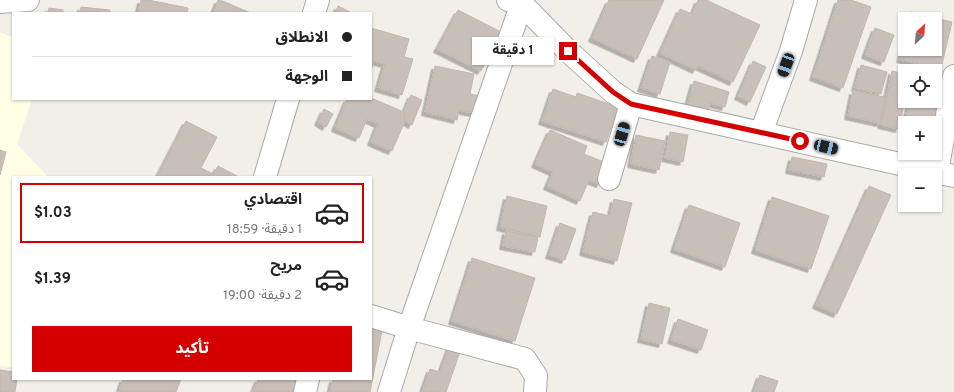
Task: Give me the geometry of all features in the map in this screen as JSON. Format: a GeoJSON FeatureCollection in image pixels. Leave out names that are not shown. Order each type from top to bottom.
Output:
{"type":"FeatureCollection","features":[{"type":"Feature","properties":{"kind":"street"},"geometry":{"type":"LineString","coordinates":[[0,2],[28,0]]}},
{"type":"Feature","properties":{"kind":"street"},"geometry":{"type":"LineString","coordinates":[[314,12],[318,0]]}},
{"type":"Feature","properties":{"kind":"street"},"geometry":{"type":"LineString","coordinates":[[761,133],[791,51],[806,0]]}},
{"type":"Feature","properties":{"kind":"street"},"geometry":{"type":"LineString","coordinates":[[389,392],[408,328],[518,1],[568,51],[613,92],[631,104],[946,174],[954,76]]}},
{"type":"Feature","properties":{"kind":"street"},"geometry":{"type":"LineString","coordinates":[[265,176],[288,100]]}},
{"type":"Feature","properties":{"kind":"street"},"geometry":{"type":"LineString","coordinates":[[610,179],[631,104]]}},
{"type":"Feature","properties":{"kind":"street"},"geometry":{"type":"LineString","coordinates":[[372,316],[408,328],[525,359],[536,376],[535,392]]}},
{"type":"Feature","properties":{"kind":"street"},"geometry":{"type":"LineString","coordinates":[[305,392],[308,380]]}},
{"type":"Feature","properties":{"kind":"shaded area"},"geometry":{"type":"Polygon","coordinates":[[[0,32],[12,38],[12,100],[32,100],[17,144],[47,176],[12,176],[12,367],[0,366],[0,32]]]}},
{"type":"Feature","properties":{"kind":"building"},"geometry":{"type":"Polygon","coordinates":[[[141,0],[188,8],[187,12],[138,12],[141,0]]]}},
{"type":"Feature","properties":{"kind":"building"},"geometry":{"type":"Polygon","coordinates":[[[218,0],[220,0],[249,12],[213,12],[218,0]]]}},
{"type":"Feature","properties":{"kind":"building"},"geometry":{"type":"Polygon","coordinates":[[[609,0],[664,0],[637,59],[592,38],[609,0]]]}},
{"type":"Feature","properties":{"kind":"building"},"geometry":{"type":"Polygon","coordinates":[[[698,0],[706,0],[760,25],[733,82],[698,66],[696,70],[660,53],[680,9],[692,14],[698,0]]]}},
{"type":"Feature","properties":{"kind":"building"},"geometry":{"type":"Polygon","coordinates":[[[838,0],[851,0],[871,7],[843,88],[813,77],[838,0]]]}},
{"type":"Feature","properties":{"kind":"building"},"geometry":{"type":"Polygon","coordinates":[[[338,6],[350,12],[335,12],[338,6]]]}},
{"type":"Feature","properties":{"kind":"building"},"geometry":{"type":"Polygon","coordinates":[[[81,7],[110,10],[110,12],[80,12],[81,7]]]}},
{"type":"Feature","properties":{"kind":"building"},"geometry":{"type":"Polygon","coordinates":[[[49,8],[63,10],[63,12],[48,12],[49,8]]]}},
{"type":"Feature","properties":{"kind":"building"},"geometry":{"type":"Polygon","coordinates":[[[458,10],[501,32],[481,71],[437,49],[458,10]]]}},
{"type":"Feature","properties":{"kind":"building"},"geometry":{"type":"Polygon","coordinates":[[[942,20],[952,22],[942,64],[919,64],[900,59],[901,56],[942,56],[942,20]]]}},
{"type":"Feature","properties":{"kind":"building"},"geometry":{"type":"Polygon","coordinates":[[[372,28],[409,39],[404,57],[413,59],[402,95],[378,88],[385,64],[374,61],[372,68],[372,28]]]}},
{"type":"Feature","properties":{"kind":"building"},"geometry":{"type":"Polygon","coordinates":[[[875,28],[894,35],[884,62],[865,55],[875,28]]]}},
{"type":"Feature","properties":{"kind":"building"},"geometry":{"type":"Polygon","coordinates":[[[652,56],[670,62],[660,94],[641,88],[652,56]]]}},
{"type":"Feature","properties":{"kind":"building"},"geometry":{"type":"Polygon","coordinates":[[[753,61],[766,67],[750,102],[738,96],[753,61]]]}},
{"type":"Feature","properties":{"kind":"building"},"geometry":{"type":"Polygon","coordinates":[[[861,65],[887,72],[881,94],[855,88],[861,65]]]}},
{"type":"Feature","properties":{"kind":"building"},"geometry":{"type":"Polygon","coordinates":[[[435,66],[474,74],[470,94],[486,97],[482,115],[459,110],[457,120],[425,112],[435,66]]]}},
{"type":"Feature","properties":{"kind":"building"},"geometry":{"type":"Polygon","coordinates":[[[892,71],[898,72],[898,108],[903,108],[902,116],[898,116],[898,129],[881,125],[892,71]]]}},
{"type":"Feature","properties":{"kind":"building"},"geometry":{"type":"Polygon","coordinates":[[[694,81],[729,92],[725,107],[710,103],[708,112],[687,106],[694,81]]]}},
{"type":"Feature","properties":{"kind":"building"},"geometry":{"type":"Polygon","coordinates":[[[553,89],[576,97],[577,93],[618,107],[606,142],[542,121],[553,89]]]}},
{"type":"Feature","properties":{"kind":"building"},"geometry":{"type":"Polygon","coordinates":[[[853,91],[885,97],[880,123],[848,116],[853,91]]]}},
{"type":"Feature","properties":{"kind":"building"},"geometry":{"type":"Polygon","coordinates":[[[411,95],[422,100],[412,125],[405,121],[404,112],[411,95]]]}},
{"type":"Feature","properties":{"kind":"building"},"geometry":{"type":"Polygon","coordinates":[[[372,98],[404,112],[405,121],[392,151],[371,142],[378,124],[367,119],[359,138],[335,128],[347,100],[372,100],[372,98]]]}},
{"type":"Feature","properties":{"kind":"building"},"geometry":{"type":"Polygon","coordinates":[[[908,108],[937,108],[935,116],[907,116],[908,108]]]}},
{"type":"Feature","properties":{"kind":"building"},"geometry":{"type":"Polygon","coordinates":[[[324,109],[333,114],[326,127],[318,122],[324,109]]]}},
{"type":"Feature","properties":{"kind":"building"},"geometry":{"type":"Polygon","coordinates":[[[186,121],[217,137],[201,168],[213,174],[218,166],[237,176],[158,176],[186,121]]]}},
{"type":"Feature","properties":{"kind":"building"},"geometry":{"type":"Polygon","coordinates":[[[550,130],[587,146],[584,154],[609,164],[600,184],[589,180],[580,201],[547,186],[553,172],[535,164],[550,130]]]}},
{"type":"Feature","properties":{"kind":"building"},"geometry":{"type":"Polygon","coordinates":[[[670,132],[688,135],[683,162],[665,158],[670,132]]]}},
{"type":"Feature","properties":{"kind":"building"},"geometry":{"type":"Polygon","coordinates":[[[636,135],[665,141],[659,170],[631,164],[636,135]]]}},
{"type":"Feature","properties":{"kind":"building"},"geometry":{"type":"Polygon","coordinates":[[[0,150],[6,152],[0,175],[0,150]]]}},
{"type":"Feature","properties":{"kind":"building"},"geometry":{"type":"Polygon","coordinates":[[[792,157],[827,164],[824,177],[789,170],[792,157]]]}},
{"type":"Feature","properties":{"kind":"building"},"geometry":{"type":"Polygon","coordinates":[[[869,186],[891,195],[837,314],[816,305],[869,186]]]}},
{"type":"Feature","properties":{"kind":"building"},"geometry":{"type":"Polygon","coordinates":[[[507,196],[547,206],[540,237],[500,227],[507,196]]]}},
{"type":"Feature","properties":{"kind":"building"},"geometry":{"type":"Polygon","coordinates":[[[772,197],[829,216],[811,269],[755,250],[772,197]]]}},
{"type":"Feature","properties":{"kind":"building"},"geometry":{"type":"Polygon","coordinates":[[[614,199],[632,203],[617,261],[583,252],[593,212],[610,216],[614,199]]]}},
{"type":"Feature","properties":{"kind":"building"},"geometry":{"type":"Polygon","coordinates":[[[689,205],[740,223],[725,267],[674,249],[689,205]]]}},
{"type":"Feature","properties":{"kind":"building"},"geometry":{"type":"Polygon","coordinates":[[[560,223],[576,229],[565,260],[549,255],[560,223]]]}},
{"type":"Feature","properties":{"kind":"building"},"geometry":{"type":"Polygon","coordinates":[[[506,231],[538,237],[535,252],[503,246],[506,231]]]}},
{"type":"Feature","properties":{"kind":"building"},"geometry":{"type":"Polygon","coordinates":[[[472,258],[535,278],[515,341],[452,321],[472,258]]]}},
{"type":"Feature","properties":{"kind":"building"},"geometry":{"type":"Polygon","coordinates":[[[649,303],[670,308],[662,344],[641,339],[649,303]]]}},
{"type":"Feature","properties":{"kind":"building"},"geometry":{"type":"Polygon","coordinates":[[[678,319],[708,330],[701,350],[671,340],[678,319]]]}},
{"type":"Feature","properties":{"kind":"building"},"geometry":{"type":"Polygon","coordinates":[[[372,329],[382,331],[370,392],[330,392],[333,380],[372,380],[372,329]]]}},
{"type":"Feature","properties":{"kind":"building"},"geometry":{"type":"Polygon","coordinates":[[[451,343],[462,346],[446,392],[422,392],[430,369],[440,372],[451,343]]]}},
{"type":"Feature","properties":{"kind":"building"},"geometry":{"type":"Polygon","coordinates":[[[0,370],[12,372],[12,380],[17,380],[15,392],[0,392],[0,370]]]}},
{"type":"Feature","properties":{"kind":"building"},"geometry":{"type":"Polygon","coordinates":[[[760,375],[778,381],[774,392],[754,392],[760,375]]]}},
{"type":"Feature","properties":{"kind":"building"},"geometry":{"type":"Polygon","coordinates":[[[123,380],[181,380],[176,392],[119,392],[123,380]]]}},
{"type":"Feature","properties":{"kind":"building"},"geometry":{"type":"Polygon","coordinates":[[[258,380],[297,380],[293,392],[253,392],[258,380]]]}},
{"type":"Feature","properties":{"kind":"route"},"geometry":{"type":"LineString","coordinates":[[568,51],[613,92],[631,104],[800,141]]}}]}
